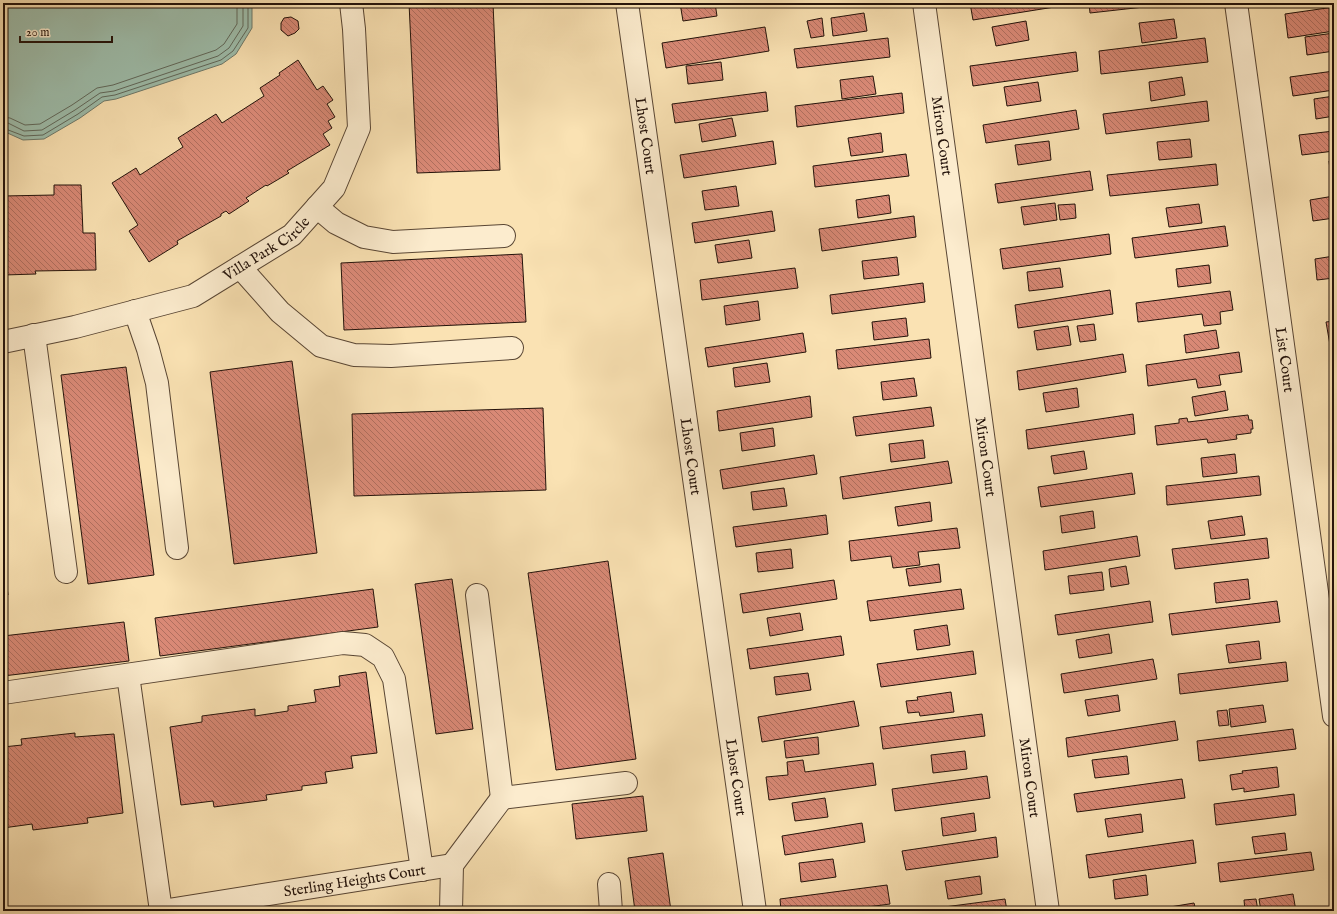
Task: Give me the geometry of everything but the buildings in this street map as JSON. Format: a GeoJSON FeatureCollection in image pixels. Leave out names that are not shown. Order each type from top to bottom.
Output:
{"type":"FeatureCollection","features":[{"type":"Feature","properties":{"kind":"street","name":"Villa Park Circle"},"geometry":{"type":"LineString","coordinates":[[3,342],[76,326],[193,296],[292,235],[334,188],[358,128],[354,29],[351,3]]}},
{"type":"Feature","properties":{"kind":"street","name":"Lhost Court"},"geometry":{"type":"LineString","coordinates":[[626,3],[755,911]]}},
{"type":"Feature","properties":{"kind":"street","name":"Miron Court"},"geometry":{"type":"LineString","coordinates":[[924,3],[1048,911]]}},
{"type":"Feature","properties":{"kind":"street","name":"List Court"},"geometry":{"type":"LineString","coordinates":[[1236,3],[1334,716]]}},
{"type":"Feature","properties":{"kind":"street"},"geometry":{"type":"LineString","coordinates":[[317,207],[336,223],[364,237],[393,242],[504,236]]}},
{"type":"Feature","properties":{"kind":"street"},"geometry":{"type":"LineString","coordinates":[[240,267],[280,312],[321,346],[354,355],[391,356],[512,348]]}},
{"type":"Feature","properties":{"kind":"street"},"geometry":{"type":"LineString","coordinates":[[135,311],[148,349],[157,383],[177,548]]}},
{"type":"Feature","properties":{"kind":"street"},"geometry":{"type":"LineString","coordinates":[[34,335],[66,572]]}},
{"type":"Feature","properties":{"kind":"street"},"geometry":{"type":"LineString","coordinates":[[450,911],[452,865],[502,798],[477,595]]}},
{"type":"Feature","properties":{"kind":"street"},"geometry":{"type":"LineString","coordinates":[[3,693],[343,643],[365,645],[383,657],[394,679],[422,870]]}},
{"type":"Feature","properties":{"kind":"street"},"geometry":{"type":"LineString","coordinates":[[128,675],[162,911]]}},
{"type":"Feature","properties":{"kind":"street"},"geometry":{"type":"LineString","coordinates":[[502,798],[626,783]]}},
{"type":"Feature","properties":{"kind":"street","name":"Sterling Heights Court"},"geometry":{"type":"LineString","coordinates":[[162,911],[452,865]]}},
{"type":"Feature","properties":{"kind":"street"},"geometry":{"type":"LineString","coordinates":[[609,884],[611,911]]}},
{"type":"Feature","properties":{"kind":"water"},"geometry":{"type":"Polygon","coordinates":[[[3,3],[252,3],[252,28],[236,54],[222,64],[116,99],[104,101],[80,118],[44,139],[23,140],[3,131],[3,3]]]}}]}
